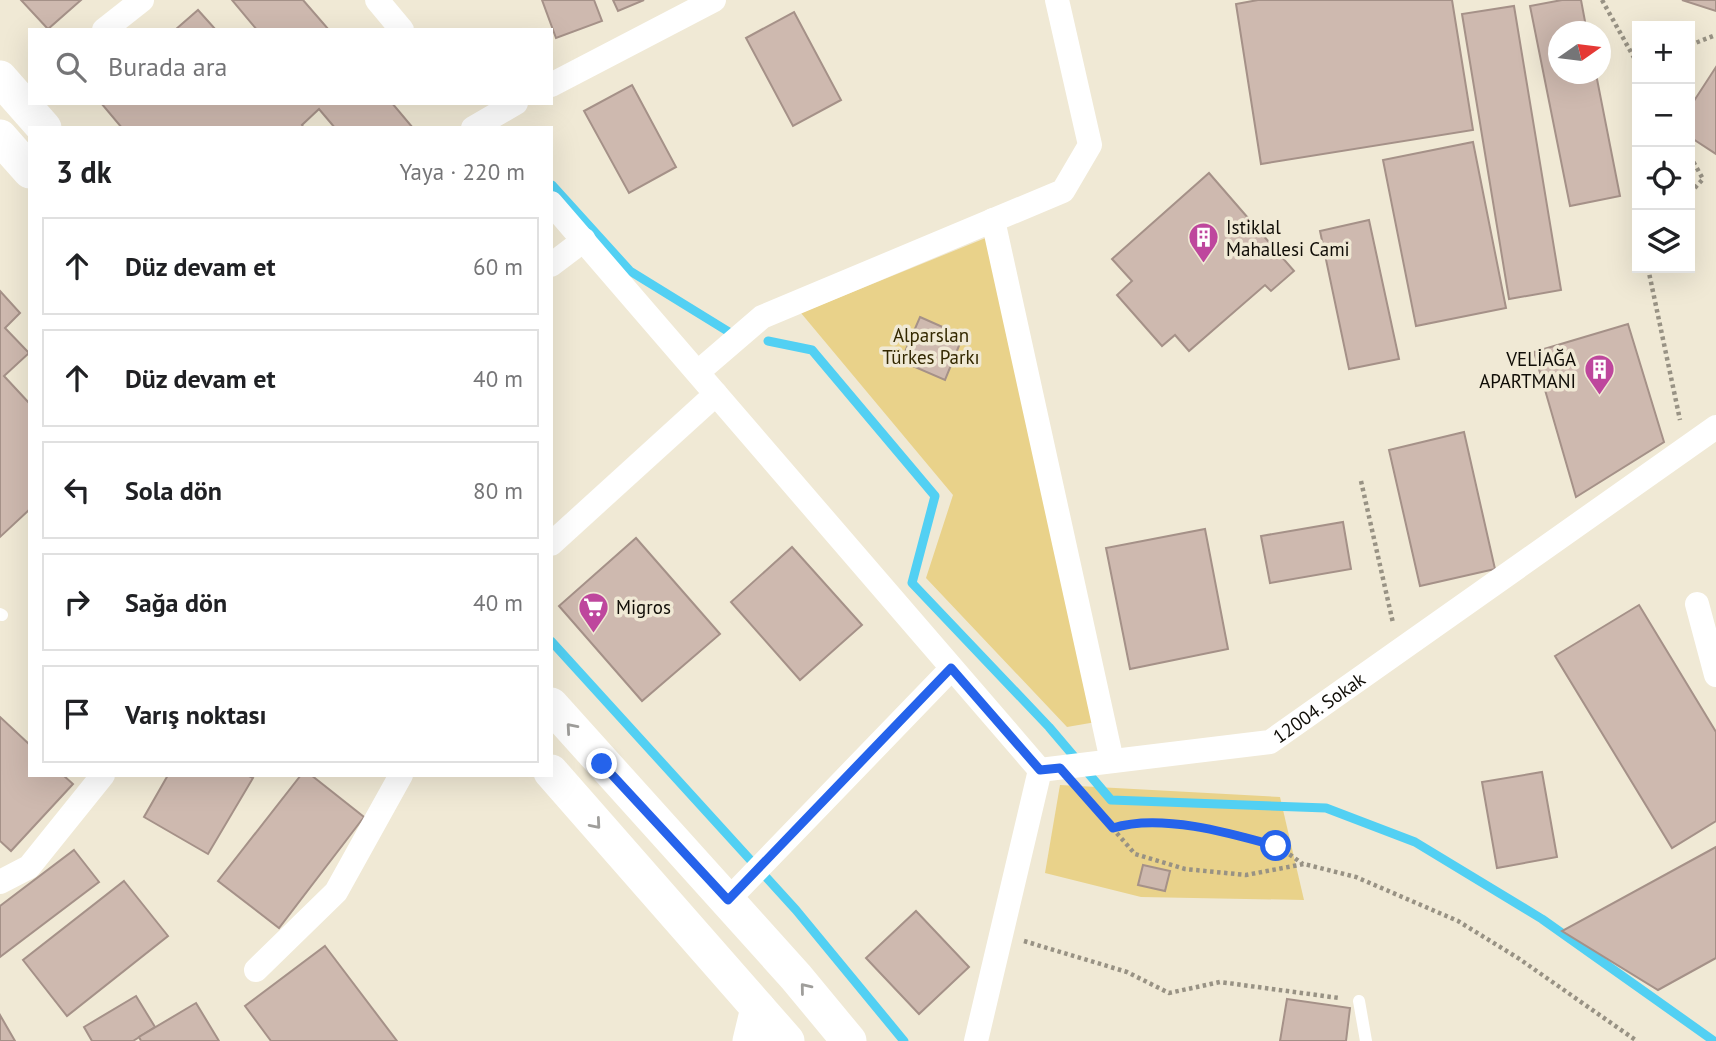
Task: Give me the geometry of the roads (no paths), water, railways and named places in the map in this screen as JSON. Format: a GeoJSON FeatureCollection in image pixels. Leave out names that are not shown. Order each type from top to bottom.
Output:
{"type":"FeatureCollection","features":[{"type":"Feature","properties":{"kind":"main road"},"geometry":{"type":"LineString","coordinates":[[16,89],[43,126]]}},
{"type":"Feature","properties":{"kind":"main road"},"geometry":{"type":"LineString","coordinates":[[0,137],[28,169]]}},
{"type":"Feature","properties":{"kind":"main road"},"geometry":{"type":"LineString","coordinates":[[553,707],[736,891],[849,1041]]}},
{"type":"Feature","properties":{"kind":"main road"},"geometry":{"type":"LineString","coordinates":[[553,774],[754,1025],[787,1041]]}},
{"type":"Feature","properties":{"kind":"street"},"geometry":{"type":"LineString","coordinates":[[107,28],[142,0]]}},
{"type":"Feature","properties":{"kind":"street"},"geometry":{"type":"LineString","coordinates":[[377,0],[400,28]]}},
{"type":"Feature","properties":{"kind":"street"},"geometry":{"type":"LineString","coordinates":[[553,84],[714,0]]}},
{"type":"Feature","properties":{"kind":"street"},"geometry":{"type":"LineString","coordinates":[[698,372],[762,317],[1063,191],[1090,145],[1057,0]]}},
{"type":"Feature","properties":{"kind":"street"},"geometry":{"type":"LineString","coordinates":[[476,120],[511,105]]}},
{"type":"Feature","properties":{"kind":"street"},"geometry":{"type":"LineString","coordinates":[[553,205],[951,668],[1058,768],[999,934],[976,1041]]}},
{"type":"Feature","properties":{"kind":"street"},"geometry":{"type":"LineString","coordinates":[[993,220],[1107,762]]}},
{"type":"Feature","properties":{"kind":"street"},"geometry":{"type":"LineString","coordinates":[[553,263],[584,240]]}},
{"type":"Feature","properties":{"kind":"street"},"geometry":{"type":"LineString","coordinates":[[553,542],[716,394]]}},
{"type":"Feature","properties":{"kind":"street","name":"12004. Sokak"},"geometry":{"type":"LineString","coordinates":[[1058,768],[1270,742],[1716,427]]}},
{"type":"Feature","properties":{"kind":"street"},"geometry":{"type":"LineString","coordinates":[[1697,604],[1716,675]]}},
{"type":"Feature","properties":{"kind":"street"},"geometry":{"type":"LineString","coordinates":[[736,891],[951,668]]}},
{"type":"Feature","properties":{"kind":"street"},"geometry":{"type":"LineString","coordinates":[[0,882],[29,867],[101,777]]}},
{"type":"Feature","properties":{"kind":"street"},"geometry":{"type":"LineString","coordinates":[[256,970],[336,892],[400,777]]}},
{"type":"Feature","properties":{"kind":"lane"},"geometry":{"type":"LineString","coordinates":[[1359,1001],[1366,1041]]}},
{"type":"Feature","properties":{"kind":"waterway"},"geometry":{"type":"LineString","coordinates":[[553,186],[630,271],[729,332]]}},
{"type":"Feature","properties":{"kind":"waterway"},"geometry":{"type":"LineString","coordinates":[[768,341],[812,350],[935,496],[912,583],[1049,727],[1111,800],[1326,808],[1415,842],[1542,919],[1714,1041]]}},
{"type":"Feature","properties":{"kind":"waterway"},"geometry":{"type":"LineString","coordinates":[[553,643],[796,910],[904,1041]]}},
{"type":"Feature","properties":{"kind":"place","name":"Istiklal Mahallesi Cami"},"geometry":{"type":"Point","coordinates":[1203,265]}},
{"type":"Feature","properties":{"kind":"place","name":"VELİAĞA APARTMANI"},"geometry":{"type":"Point","coordinates":[1599,397]}},
{"type":"Feature","properties":{"kind":"place","name":"Migros"},"geometry":{"type":"Point","coordinates":[593,634]}},
{"type":"Feature","properties":{"kind":"park label","name":"Alparslan Türkes Parkı"},"geometry":{"type":"Point","coordinates":[931,346]}}]}
